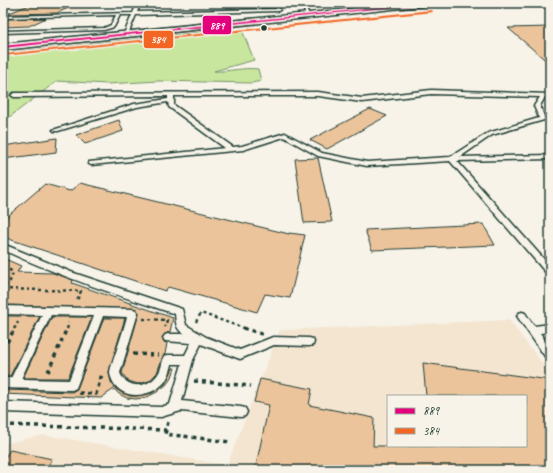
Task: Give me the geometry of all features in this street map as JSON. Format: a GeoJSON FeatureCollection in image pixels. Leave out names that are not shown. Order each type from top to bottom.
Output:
{"type":"FeatureCollection","features":[{"type":"Feature","properties":{"kind":"street"},"geometry":{"type":"LineString","coordinates":[[3,47],[407,4],[431,3]]}},
{"type":"Feature","properties":{"kind":"lane"},"geometry":{"type":"LineString","coordinates":[[3,9],[10,3]]}},
{"type":"Feature","properties":{"kind":"lane"},"geometry":{"type":"LineString","coordinates":[[126,34],[139,3]]}},
{"type":"Feature","properties":{"kind":"lane"},"geometry":{"type":"LineString","coordinates":[[3,17],[278,10],[276,3]]}},
{"type":"Feature","properties":{"kind":"lane"},"geometry":{"type":"LineString","coordinates":[[304,3],[308,15]]}},
{"type":"Feature","properties":{"kind":"lane"},"geometry":{"type":"LineString","coordinates":[[3,32],[104,29],[113,26],[119,14]]}},
{"type":"Feature","properties":{"kind":"lane"},"geometry":{"type":"LineString","coordinates":[[14,95],[171,97],[318,94],[362,100],[431,92],[547,96]]}},
{"type":"Feature","properties":{"kind":"lane"},"geometry":{"type":"LineString","coordinates":[[452,159],[490,134],[542,119],[537,106],[547,96]]}},
{"type":"Feature","properties":{"kind":"lane"},"geometry":{"type":"LineString","coordinates":[[56,130],[136,105],[171,97]]}},
{"type":"Feature","properties":{"kind":"lane"},"geometry":{"type":"LineString","coordinates":[[171,97],[171,106],[231,149]]}},
{"type":"Feature","properties":{"kind":"lane"},"geometry":{"type":"LineString","coordinates":[[92,163],[243,148],[285,135],[320,155],[367,164],[452,159],[550,156]]}},
{"type":"Feature","properties":{"kind":"lane"},"geometry":{"type":"LineString","coordinates":[[452,159],[550,272]]}},
{"type":"Feature","properties":{"kind":"lane"},"geometry":{"type":"LineString","coordinates":[[3,247],[19,255],[92,283],[179,312],[181,327],[198,339],[240,355],[273,341],[309,342]]}},
{"type":"Feature","properties":{"kind":"lane"},"geometry":{"type":"LineString","coordinates":[[3,310],[133,313],[115,373],[121,386],[128,389],[136,391],[144,389],[159,381],[164,375],[168,359],[188,360]]}},
{"type":"Feature","properties":{"kind":"lane"},"geometry":{"type":"LineString","coordinates":[[48,311],[8,383],[72,385],[100,312]]}},
{"type":"Feature","properties":{"kind":"lane"},"geometry":{"type":"LineString","coordinates":[[522,316],[550,355]]}},
{"type":"Feature","properties":{"kind":"lane"},"geometry":{"type":"LineString","coordinates":[[532,330],[550,328]]}},
{"type":"Feature","properties":{"kind":"lane"},"geometry":{"type":"LineString","coordinates":[[166,336],[198,339]]}},
{"type":"Feature","properties":{"kind":"lane"},"geometry":{"type":"LineString","coordinates":[[175,407],[188,360],[198,339]]}},
{"type":"Feature","properties":{"kind":"lane"},"geometry":{"type":"LineString","coordinates":[[3,407],[161,412],[181,406],[241,412]]}},
{"type":"Feature","properties":{"kind":"path"},"geometry":{"type":"LineString","coordinates":[[3,269],[10,270],[13,273],[13,276],[12,280],[3,288]]}},
{"type":"Feature","properties":{"kind":"path"},"geometry":{"type":"LineString","coordinates":[[3,288],[81,291],[43,384]]}},
{"type":"Feature","properties":{"kind":"path"},"geometry":{"type":"LineString","coordinates":[[77,300],[84,300]]}},
{"type":"Feature","properties":{"kind":"path"},"geometry":{"type":"LineString","coordinates":[[3,349],[24,310]]}},
{"type":"Feature","properties":{"kind":"path"},"geometry":{"type":"LineString","coordinates":[[194,325],[201,313],[265,334]]}},
{"type":"Feature","properties":{"kind":"path"},"geometry":{"type":"LineString","coordinates":[[131,320],[167,320],[166,336]]}},
{"type":"Feature","properties":{"kind":"path"},"geometry":{"type":"LineString","coordinates":[[129,354],[159,355],[160,348]]}},
{"type":"Feature","properties":{"kind":"path"},"geometry":{"type":"LineString","coordinates":[[190,380],[251,386]]}},
{"type":"Feature","properties":{"kind":"path"},"geometry":{"type":"LineString","coordinates":[[169,419],[165,434],[231,442]]}},
{"type":"Feature","properties":{"kind":"path"},"geometry":{"type":"LineString","coordinates":[[3,425],[166,430]]}},
{"type":"Feature","properties":{"kind":"shaded area"},"geometry":{"type":"Polygon","coordinates":[[[21,3],[95,3],[91,11],[11,13],[21,3]]]}},
{"type":"Feature","properties":{"kind":"shaded area"},"geometry":{"type":"Polygon","coordinates":[[[509,320],[542,363],[550,368],[550,470],[3,470],[3,444],[44,435],[227,465],[280,330],[509,320]]]}},
{"type":"Feature","properties":{"kind":"green space"},"geometry":{"type":"Polygon","coordinates":[[[230,29],[242,30],[254,60],[214,71],[258,69],[261,81],[252,83],[158,81],[107,84],[57,81],[3,122],[3,53],[230,29]]]}},
{"type":"Feature","properties":{"kind":"building"},"geometry":{"type":"Polygon","coordinates":[[[34,3],[79,3],[57,13],[7,14],[34,3]]]}},
{"type":"Feature","properties":{"kind":"building"},"geometry":{"type":"Polygon","coordinates":[[[46,18],[29,26],[3,27],[3,19],[46,18]]]}},
{"type":"Feature","properties":{"kind":"building"},"geometry":{"type":"Polygon","coordinates":[[[550,27],[550,64],[508,28],[550,27]]]}},
{"type":"Feature","properties":{"kind":"building"},"geometry":{"type":"Polygon","coordinates":[[[370,109],[387,116],[327,149],[310,140],[370,109]]]}},
{"type":"Feature","properties":{"kind":"building"},"geometry":{"type":"Polygon","coordinates":[[[119,120],[123,131],[85,144],[76,135],[119,120]]]}},
{"type":"Feature","properties":{"kind":"building"},"geometry":{"type":"Polygon","coordinates":[[[57,138],[56,152],[3,159],[3,146],[57,138]]]}},
{"type":"Feature","properties":{"kind":"building"},"geometry":{"type":"Polygon","coordinates":[[[318,158],[332,222],[304,223],[295,159],[318,158]]]}},
{"type":"Feature","properties":{"kind":"building"},"geometry":{"type":"Polygon","coordinates":[[[80,183],[289,234],[305,235],[290,298],[265,294],[257,312],[168,287],[165,291],[3,237],[3,220],[45,184],[70,191],[80,183]]]}},
{"type":"Feature","properties":{"kind":"building"},"geometry":{"type":"Polygon","coordinates":[[[483,224],[495,245],[372,250],[365,230],[483,224]]]}},
{"type":"Feature","properties":{"kind":"building"},"geometry":{"type":"Polygon","coordinates":[[[3,258],[21,266],[17,272],[53,273],[73,280],[72,283],[173,318],[170,332],[162,337],[164,342],[167,343],[165,354],[157,373],[149,381],[138,384],[128,381],[122,373],[139,313],[136,309],[3,305],[3,258]]]}},
{"type":"Feature","properties":{"kind":"building"},"geometry":{"type":"Polygon","coordinates":[[[3,316],[40,316],[10,376],[3,376],[3,316]]]}},
{"type":"Feature","properties":{"kind":"building"},"geometry":{"type":"Polygon","coordinates":[[[52,317],[92,317],[68,378],[23,378],[52,317]]]}},
{"type":"Feature","properties":{"kind":"building"},"geometry":{"type":"Polygon","coordinates":[[[104,318],[125,318],[109,372],[111,382],[116,389],[130,396],[152,393],[165,384],[173,368],[175,368],[172,377],[166,385],[147,397],[136,399],[127,398],[119,394],[114,389],[101,398],[3,394],[3,390],[72,392],[77,389],[104,318]]]}},
{"type":"Feature","properties":{"kind":"building"},"geometry":{"type":"Polygon","coordinates":[[[423,363],[550,380],[550,470],[255,470],[269,405],[254,402],[260,379],[312,389],[309,405],[374,418],[373,446],[527,447],[527,395],[426,395],[423,363]]]}},
{"type":"Feature","properties":{"kind":"building"},"geometry":{"type":"Polygon","coordinates":[[[10,450],[52,459],[46,470],[3,470],[3,460],[10,450]]]}},
{"type":"Feature","properties":{"kind":"transit line","name":"889"},"geometry":{"type":"LineString","coordinates":[[3,47],[431,3]]}},
{"type":"Feature","properties":{"kind":"transit line","name":"384"},"geometry":{"type":"LineString","coordinates":[[4,55],[432,11]]}}]}
